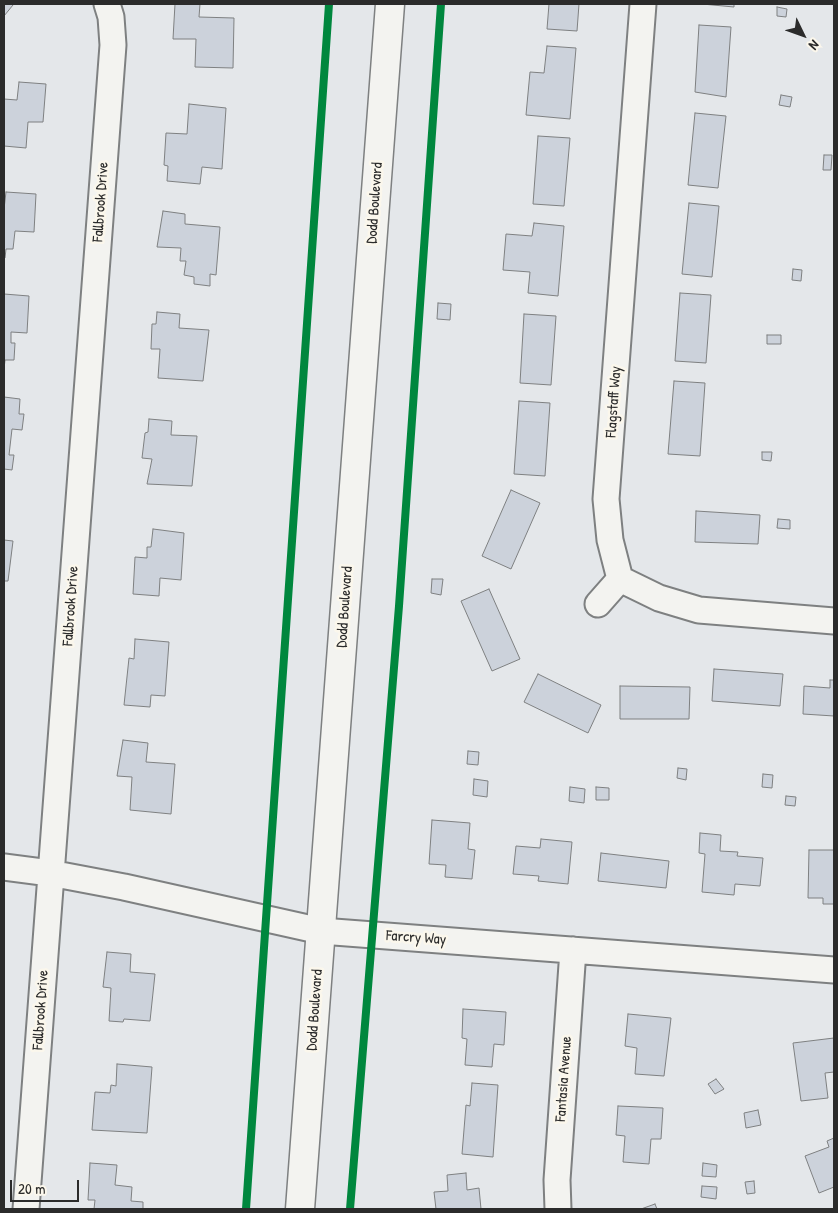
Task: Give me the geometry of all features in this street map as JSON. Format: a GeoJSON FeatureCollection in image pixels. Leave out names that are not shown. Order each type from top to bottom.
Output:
{"type":"FeatureCollection","features":[{"type":"Feature","properties":{"kind":"street","name":"Fallbrook Drive"},"geometry":{"type":"LineString","coordinates":[[26,1209],[113,45],[111,17],[107,4]]}},
{"type":"Feature","properties":{"kind":"street","name":"Dodd Boulevard"},"geometry":{"type":"LineString","coordinates":[[300,1209],[390,4]]}},
{"type":"Feature","properties":{"kind":"street","name":"Flagstaff Way"},"geometry":{"type":"LineString","coordinates":[[620,579],[610,540],[606,499],[643,4]]}},
{"type":"Feature","properties":{"kind":"street"},"geometry":{"type":"LineString","coordinates":[[598,604],[620,579],[659,598],[699,610],[834,621]]}},
{"type":"Feature","properties":{"kind":"street","name":"Farcry Way"},"geometry":{"type":"LineString","coordinates":[[4,867],[50,873],[124,887],[321,931],[834,970]]}},
{"type":"Feature","properties":{"kind":"street","name":"Fantasia Avenue"},"geometry":{"type":"LineString","coordinates":[[558,1209],[557,1180],[573,950]]}},
{"type":"Feature","properties":{"kind":"building"},"geometry":{"type":"Polygon","coordinates":[[[4,4],[13,5],[4,16],[4,4]]]}},
{"type":"Feature","properties":{"kind":"building"},"geometry":{"type":"Polygon","coordinates":[[[175,4],[200,4],[199,17],[234,18],[233,68],[195,67],[196,39],[173,39],[175,4]]]}},
{"type":"Feature","properties":{"kind":"building"},"geometry":{"type":"Polygon","coordinates":[[[549,4],[579,4],[577,31],[547,29],[549,4]]]}},
{"type":"Feature","properties":{"kind":"building"},"geometry":{"type":"Polygon","coordinates":[[[702,4],[734,4],[734,7],[702,4]]]}},
{"type":"Feature","properties":{"kind":"building"},"geometry":{"type":"Polygon","coordinates":[[[777,7],[787,9],[786,17],[777,16],[777,7]]]}},
{"type":"Feature","properties":{"kind":"building"},"geometry":{"type":"Polygon","coordinates":[[[699,25],[731,27],[726,97],[695,92],[699,25]]]}},
{"type":"Feature","properties":{"kind":"building"},"geometry":{"type":"Polygon","coordinates":[[[547,46],[576,48],[570,119],[526,115],[530,72],[544,73],[547,46]]]}},
{"type":"Feature","properties":{"kind":"building"},"geometry":{"type":"Polygon","coordinates":[[[19,82],[46,84],[43,122],[28,122],[26,148],[4,146],[4,99],[17,100],[19,82]]]}},
{"type":"Feature","properties":{"kind":"building"},"geometry":{"type":"Polygon","coordinates":[[[781,95],[792,97],[790,107],[779,105],[781,95]]]}},
{"type":"Feature","properties":{"kind":"building"},"geometry":{"type":"Polygon","coordinates":[[[189,104],[226,108],[222,169],[202,167],[200,184],[167,181],[168,166],[164,165],[166,133],[187,134],[189,104]]]}},
{"type":"Feature","properties":{"kind":"building"},"geometry":{"type":"Polygon","coordinates":[[[695,113],[726,116],[718,188],[688,185],[695,113]]]}},
{"type":"Feature","properties":{"kind":"building"},"geometry":{"type":"Polygon","coordinates":[[[538,136],[570,138],[564,206],[533,204],[538,136]]]}},
{"type":"Feature","properties":{"kind":"building"},"geometry":{"type":"Polygon","coordinates":[[[824,155],[832,155],[831,170],[823,170],[824,155]]]}},
{"type":"Feature","properties":{"kind":"building"},"geometry":{"type":"Polygon","coordinates":[[[6,192],[36,194],[34,232],[15,231],[13,249],[6,249],[4,258],[4,209],[6,192]]]}},
{"type":"Feature","properties":{"kind":"building"},"geometry":{"type":"Polygon","coordinates":[[[689,203],[719,206],[712,277],[682,274],[689,203]]]}},
{"type":"Feature","properties":{"kind":"building"},"geometry":{"type":"Polygon","coordinates":[[[163,211],[185,214],[185,224],[220,227],[216,275],[210,274],[210,286],[194,284],[194,277],[184,275],[186,261],[180,261],[181,248],[157,247],[163,211]]]}},
{"type":"Feature","properties":{"kind":"building"},"geometry":{"type":"Polygon","coordinates":[[[534,223],[564,226],[558,296],[528,293],[530,272],[503,270],[506,234],[532,236],[534,223]]]}},
{"type":"Feature","properties":{"kind":"building"},"geometry":{"type":"Polygon","coordinates":[[[793,269],[802,270],[801,281],[792,280],[793,269]]]}},
{"type":"Feature","properties":{"kind":"building"},"geometry":{"type":"Polygon","coordinates":[[[680,293],[711,295],[706,363],[675,361],[680,293]]]}},
{"type":"Feature","properties":{"kind":"building"},"geometry":{"type":"Polygon","coordinates":[[[4,294],[29,296],[27,333],[11,332],[11,343],[15,343],[14,360],[5,360],[4,369],[4,294]]]}},
{"type":"Feature","properties":{"kind":"building"},"geometry":{"type":"Polygon","coordinates":[[[438,303],[451,304],[450,320],[437,319],[438,303]]]}},
{"type":"Feature","properties":{"kind":"building"},"geometry":{"type":"Polygon","coordinates":[[[157,312],[180,314],[179,328],[209,330],[203,381],[158,378],[160,349],[151,349],[152,324],[156,324],[157,312]]]}},
{"type":"Feature","properties":{"kind":"building"},"geometry":{"type":"Polygon","coordinates":[[[524,314],[556,316],[551,385],[520,383],[524,314]]]}},
{"type":"Feature","properties":{"kind":"building"},"geometry":{"type":"Polygon","coordinates":[[[767,335],[781,335],[781,344],[767,344],[767,335]]]}},
{"type":"Feature","properties":{"kind":"building"},"geometry":{"type":"Polygon","coordinates":[[[674,381],[705,383],[700,456],[668,454],[674,381]]]}},
{"type":"Feature","properties":{"kind":"building"},"geometry":{"type":"Polygon","coordinates":[[[4,397],[20,399],[19,414],[24,414],[22,430],[12,429],[9,455],[14,455],[12,470],[4,469],[4,397]]]}},
{"type":"Feature","properties":{"kind":"building"},"geometry":{"type":"Polygon","coordinates":[[[519,401],[550,403],[545,476],[514,474],[519,401]]]}},
{"type":"Feature","properties":{"kind":"building"},"geometry":{"type":"Polygon","coordinates":[[[149,419],[172,421],[171,435],[197,436],[192,486],[147,484],[152,459],[142,458],[149,419]]]}},
{"type":"Feature","properties":{"kind":"building"},"geometry":{"type":"Polygon","coordinates":[[[762,452],[772,452],[771,461],[762,460],[762,452]]]}},
{"type":"Feature","properties":{"kind":"building"},"geometry":{"type":"Polygon","coordinates":[[[511,490],[540,503],[511,569],[482,556],[511,490]]]}},
{"type":"Feature","properties":{"kind":"building"},"geometry":{"type":"Polygon","coordinates":[[[696,511],[760,515],[758,544],[695,542],[696,511]]]}},
{"type":"Feature","properties":{"kind":"building"},"geometry":{"type":"Polygon","coordinates":[[[778,519],[790,520],[790,529],[777,528],[778,519]]]}},
{"type":"Feature","properties":{"kind":"building"},"geometry":{"type":"Polygon","coordinates":[[[153,529],[184,533],[181,580],[160,578],[159,596],[133,594],[135,557],[147,558],[147,547],[151,547],[153,529]]]}},
{"type":"Feature","properties":{"kind":"building"},"geometry":{"type":"Polygon","coordinates":[[[4,540],[13,541],[8,581],[4,581],[4,540]]]}},
{"type":"Feature","properties":{"kind":"building"},"geometry":{"type":"Polygon","coordinates":[[[432,579],[443,579],[441,595],[431,593],[432,579]]]}},
{"type":"Feature","properties":{"kind":"building"},"geometry":{"type":"Polygon","coordinates":[[[489,589],[520,659],[492,671],[461,601],[489,589]]]}},
{"type":"Feature","properties":{"kind":"building"},"geometry":{"type":"Polygon","coordinates":[[[135,639],[169,642],[165,696],[151,695],[150,707],[124,705],[129,658],[134,659],[135,639]]]}},
{"type":"Feature","properties":{"kind":"building"},"geometry":{"type":"Polygon","coordinates":[[[714,669],[783,674],[780,706],[712,701],[714,669]]]}},
{"type":"Feature","properties":{"kind":"building"},"geometry":{"type":"Polygon","coordinates":[[[538,674],[601,705],[588,733],[524,702],[538,674]]]}},
{"type":"Feature","properties":{"kind":"building"},"geometry":{"type":"Polygon","coordinates":[[[830,680],[834,680],[834,716],[803,714],[804,686],[830,688],[830,680]]]}},
{"type":"Feature","properties":{"kind":"building"},"geometry":{"type":"Polygon","coordinates":[[[620,686],[690,687],[689,719],[620,719],[620,686]]]}},
{"type":"Feature","properties":{"kind":"building"},"geometry":{"type":"Polygon","coordinates":[[[123,740],[148,743],[146,762],[175,764],[171,814],[130,810],[132,777],[117,776],[123,740]]]}},
{"type":"Feature","properties":{"kind":"building"},"geometry":{"type":"Polygon","coordinates":[[[468,751],[479,752],[478,765],[467,764],[468,751]]]}},
{"type":"Feature","properties":{"kind":"building"},"geometry":{"type":"Polygon","coordinates":[[[678,768],[687,769],[686,780],[677,778],[678,768]]]}},
{"type":"Feature","properties":{"kind":"building"},"geometry":{"type":"Polygon","coordinates":[[[763,774],[773,775],[772,788],[762,787],[763,774]]]}},
{"type":"Feature","properties":{"kind":"building"},"geometry":{"type":"Polygon","coordinates":[[[474,779],[488,781],[487,797],[473,795],[474,779]]]}},
{"type":"Feature","properties":{"kind":"building"},"geometry":{"type":"Polygon","coordinates":[[[570,787],[585,789],[584,803],[569,801],[570,787]]]}},
{"type":"Feature","properties":{"kind":"building"},"geometry":{"type":"Polygon","coordinates":[[[596,787],[609,788],[609,800],[596,800],[596,787]]]}},
{"type":"Feature","properties":{"kind":"building"},"geometry":{"type":"Polygon","coordinates":[[[786,796],[796,797],[795,806],[785,805],[786,796]]]}},
{"type":"Feature","properties":{"kind":"building"},"geometry":{"type":"Polygon","coordinates":[[[432,820],[470,823],[468,849],[475,850],[472,879],[445,877],[446,865],[429,864],[432,820]]]}},
{"type":"Feature","properties":{"kind":"building"},"geometry":{"type":"Polygon","coordinates":[[[700,833],[721,835],[720,851],[738,852],[737,856],[763,858],[760,886],[735,884],[734,895],[702,892],[705,854],[699,853],[700,833]]]}},
{"type":"Feature","properties":{"kind":"building"},"geometry":{"type":"Polygon","coordinates":[[[541,839],[572,842],[568,884],[538,881],[539,876],[513,874],[516,846],[540,848],[541,839]]]}},
{"type":"Feature","properties":{"kind":"building"},"geometry":{"type":"Polygon","coordinates":[[[809,850],[834,850],[834,904],[823,904],[823,898],[808,898],[809,850]]]}},
{"type":"Feature","properties":{"kind":"building"},"geometry":{"type":"Polygon","coordinates":[[[601,853],[669,861],[666,888],[598,881],[601,853]]]}},
{"type":"Feature","properties":{"kind":"building"},"geometry":{"type":"Polygon","coordinates":[[[107,952],[131,954],[130,972],[155,974],[150,1021],[124,1019],[123,1022],[109,1021],[111,988],[103,987],[107,952]]]}},
{"type":"Feature","properties":{"kind":"building"},"geometry":{"type":"Polygon","coordinates":[[[463,1009],[506,1012],[504,1045],[494,1044],[492,1067],[465,1065],[467,1039],[462,1038],[463,1009]]]}},
{"type":"Feature","properties":{"kind":"building"},"geometry":{"type":"Polygon","coordinates":[[[628,1014],[671,1018],[664,1076],[635,1074],[637,1048],[625,1046],[628,1014]]]}},
{"type":"Feature","properties":{"kind":"building"},"geometry":{"type":"Polygon","coordinates":[[[834,1038],[834,1072],[825,1073],[828,1098],[801,1101],[793,1043],[834,1038]]]}},
{"type":"Feature","properties":{"kind":"building"},"geometry":{"type":"Polygon","coordinates":[[[117,1064],[152,1067],[147,1133],[92,1130],[95,1092],[110,1093],[111,1085],[116,1086],[117,1064]]]}},
{"type":"Feature","properties":{"kind":"building"},"geometry":{"type":"Polygon","coordinates":[[[716,1079],[724,1089],[715,1094],[708,1084],[716,1079]]]}},
{"type":"Feature","properties":{"kind":"building"},"geometry":{"type":"Polygon","coordinates":[[[472,1083],[498,1085],[493,1157],[462,1154],[466,1105],[470,1106],[472,1083]]]}},
{"type":"Feature","properties":{"kind":"building"},"geometry":{"type":"Polygon","coordinates":[[[618,1106],[663,1108],[661,1139],[651,1139],[649,1164],[623,1162],[625,1136],[616,1135],[618,1106]]]}},
{"type":"Feature","properties":{"kind":"building"},"geometry":{"type":"Polygon","coordinates":[[[758,1110],[761,1125],[746,1128],[744,1113],[758,1110]]]}},
{"type":"Feature","properties":{"kind":"building"},"geometry":{"type":"Polygon","coordinates":[[[834,1138],[834,1187],[819,1193],[805,1156],[829,1147],[827,1141],[834,1138]]]}},
{"type":"Feature","properties":{"kind":"building"},"geometry":{"type":"Polygon","coordinates":[[[90,1163],[117,1165],[115,1185],[132,1187],[131,1201],[143,1202],[143,1209],[94,1209],[95,1200],[88,1200],[90,1163]]]}},
{"type":"Feature","properties":{"kind":"building"},"geometry":{"type":"Polygon","coordinates":[[[703,1163],[717,1165],[716,1177],[702,1176],[703,1163]]]}},
{"type":"Feature","properties":{"kind":"building"},"geometry":{"type":"Polygon","coordinates":[[[466,1173],[467,1190],[479,1188],[481,1209],[436,1209],[434,1192],[448,1191],[447,1175],[466,1173]]]}},
{"type":"Feature","properties":{"kind":"building"},"geometry":{"type":"Polygon","coordinates":[[[754,1181],[755,1193],[747,1194],[745,1182],[754,1181]]]}},
{"type":"Feature","properties":{"kind":"building"},"geometry":{"type":"Polygon","coordinates":[[[702,1186],[717,1187],[716,1199],[701,1197],[702,1186]]]}},
{"type":"Feature","properties":{"kind":"building"},"geometry":{"type":"Polygon","coordinates":[[[655,1204],[657,1209],[641,1209],[655,1204]]]}},
{"type":"Feature","properties":{"kind":"cycle path"},"geometry":{"type":"LineString","coordinates":[[246,1209],[329,4]]}},
{"type":"Feature","properties":{"kind":"cycle path"},"geometry":{"type":"LineString","coordinates":[[350,1209],[399,606],[441,4]]}}]}
